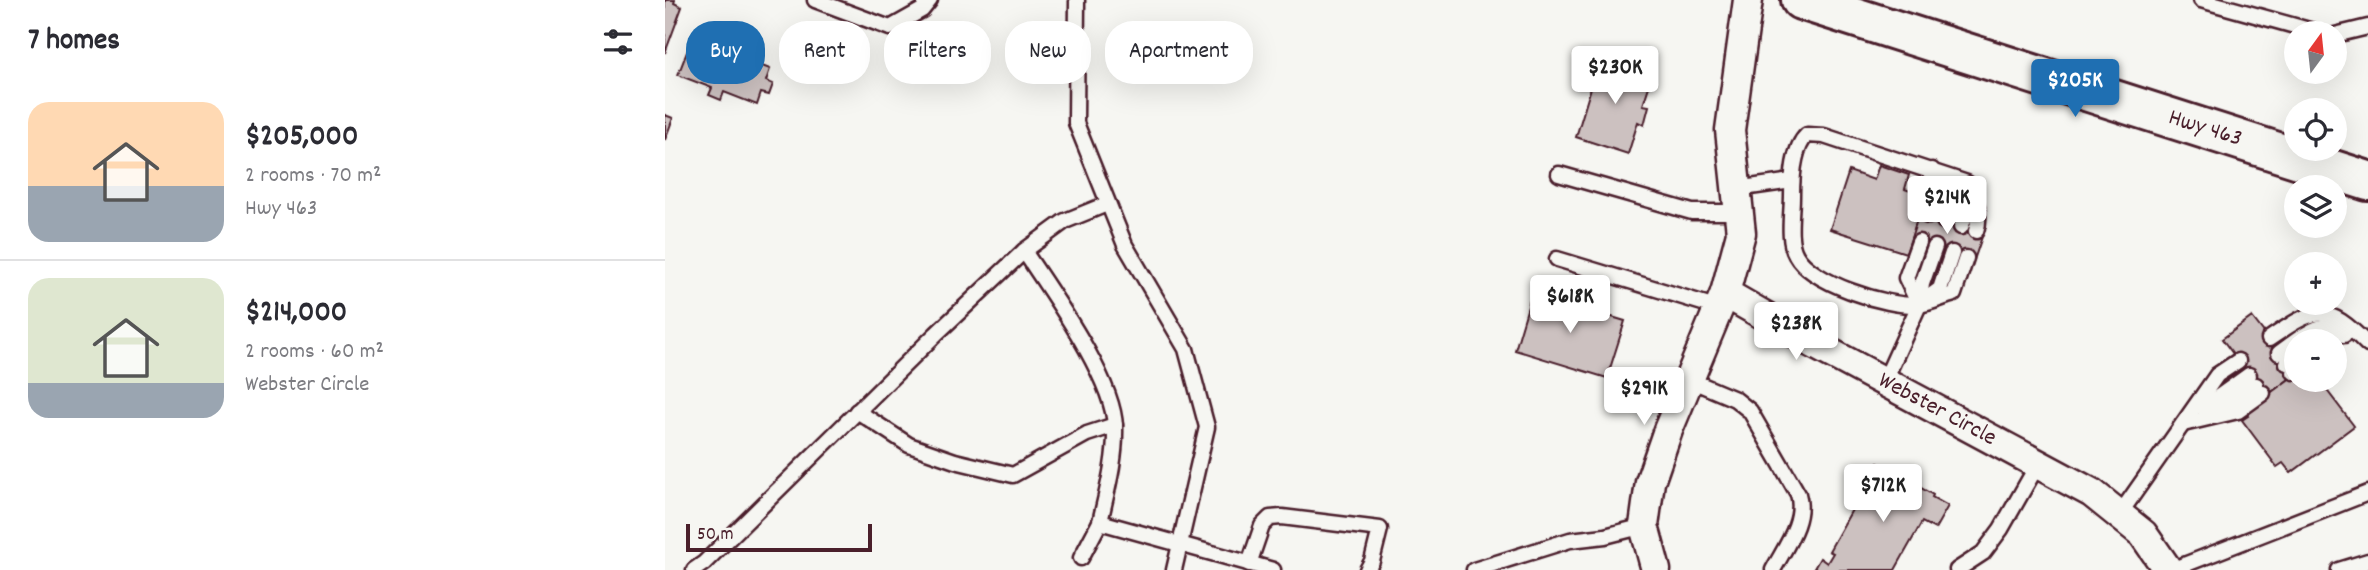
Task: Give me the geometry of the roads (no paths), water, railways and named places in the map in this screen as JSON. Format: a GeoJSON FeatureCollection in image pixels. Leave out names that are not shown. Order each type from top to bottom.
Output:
{"type":"FeatureCollection","features":[{"type":"Feature","properties":{"kind":"main road","name":"Hwy 463"},"geometry":{"type":"LineString","coordinates":[[1801,0],[2368,181]]}},
{"type":"Feature","properties":{"kind":"street"},"geometry":{"type":"LineString","coordinates":[[1656,570],[1644,526],[1650,482],[1722,301],[1741,233],[1730,130],[1748,0]]}},
{"type":"Feature","properties":{"kind":"street","name":"Webster Circle"},"geometry":{"type":"LineString","coordinates":[[1722,301],[1884,382],[2092,493],[2143,534],[2170,570]]}},
{"type":"Feature","properties":{"kind":"lane"},"geometry":{"type":"LineString","coordinates":[[815,0],[890,28],[922,10],[930,0]]}},
{"type":"Feature","properties":{"kind":"lane"},"geometry":{"type":"LineString","coordinates":[[1077,0],[1076,123],[1125,245],[1186,349],[1207,427],[1174,570]]}},
{"type":"Feature","properties":{"kind":"lane"},"geometry":{"type":"LineString","coordinates":[[2201,0],[2284,23]]}},
{"type":"Feature","properties":{"kind":"lane"},"geometry":{"type":"LineString","coordinates":[[2347,32],[2368,27]]}},
{"type":"Feature","properties":{"kind":"lane"},"geometry":{"type":"LineString","coordinates":[[1959,255],[1940,289],[1919,305],[1887,302],[1843,288],[1802,263],[1794,253],[1792,242],[1792,181],[1800,142],[1807,135],[1824,136],[1932,170],[1960,187],[1969,229]]}},
{"type":"Feature","properties":{"kind":"lane"},"geometry":{"type":"LineString","coordinates":[[1928,216],[1935,184],[1932,170]]}},
{"type":"Feature","properties":{"kind":"lane"},"geometry":{"type":"LineString","coordinates":[[1932,170],[1948,186],[1948,212],[1944,221]]}},
{"type":"Feature","properties":{"kind":"lane"},"geometry":{"type":"LineString","coordinates":[[1559,174],[1692,212],[1738,201],[1792,181]]}},
{"type":"Feature","properties":{"kind":"lane"},"geometry":{"type":"LineString","coordinates":[[694,570],[704,564],[856,411],[1024,251],[1065,221],[1107,204]]}},
{"type":"Feature","properties":{"kind":"lane"},"geometry":{"type":"LineString","coordinates":[[1919,242],[1906,278],[1919,305]]}},
{"type":"Feature","properties":{"kind":"lane"},"geometry":{"type":"LineString","coordinates":[[1884,382],[1919,305],[1922,284],[1935,247]]}},
{"type":"Feature","properties":{"kind":"lane"},"geometry":{"type":"LineString","coordinates":[[1024,251],[1070,323],[1108,392],[1115,425],[1113,463],[1100,522],[1081,558]]}},
{"type":"Feature","properties":{"kind":"lane"},"geometry":{"type":"LineString","coordinates":[[1557,259],[1722,301]]}},
{"type":"Feature","properties":{"kind":"lane"},"geometry":{"type":"LineString","coordinates":[[2269,339],[2303,316],[2318,313],[2333,316],[2349,326],[2365,342]]}},
{"type":"Feature","properties":{"kind":"lane"},"geometry":{"type":"LineString","coordinates":[[2315,329],[2317,326],[2345,329]]}},
{"type":"Feature","properties":{"kind":"lane"},"geometry":{"type":"LineString","coordinates":[[2347,330],[2365,342]]}},
{"type":"Feature","properties":{"kind":"lane"},"geometry":{"type":"LineString","coordinates":[[2347,336],[2365,342]]}},
{"type":"Feature","properties":{"kind":"lane"},"geometry":{"type":"LineString","coordinates":[[2347,343],[2365,342]]}},
{"type":"Feature","properties":{"kind":"lane"},"geometry":{"type":"LineString","coordinates":[[2119,515],[2217,375],[2238,361]]}},
{"type":"Feature","properties":{"kind":"lane"},"geometry":{"type":"LineString","coordinates":[[1690,380],[1735,399],[1750,411],[1798,494],[1802,506],[1800,517],[1773,570]]}},
{"type":"Feature","properties":{"kind":"lane"},"geometry":{"type":"LineString","coordinates":[[2256,384],[2238,411],[2183,424],[2256,384]]}},
{"type":"Feature","properties":{"kind":"lane"},"geometry":{"type":"LineString","coordinates":[[856,411],[909,445],[955,461],[1013,475],[1087,433],[1115,425]]}},
{"type":"Feature","properties":{"kind":"lane"},"geometry":{"type":"LineString","coordinates":[[1957,570],[1983,553],[2001,530],[2038,464]]}},
{"type":"Feature","properties":{"kind":"lane"},"geometry":{"type":"LineString","coordinates":[[2170,570],[2368,493]]}},
{"type":"Feature","properties":{"kind":"lane"},"geometry":{"type":"LineString","coordinates":[[1249,564],[1262,526],[1270,518],[1282,517],[1380,529],[1367,570]]}},
{"type":"Feature","properties":{"kind":"lane"},"geometry":{"type":"LineString","coordinates":[[1100,522],[1273,570]]}},
{"type":"Feature","properties":{"kind":"lane"},"geometry":{"type":"LineString","coordinates":[[1474,570],[1570,540],[1605,536],[1644,526]]}},
{"type":"Feature","properties":{"kind":"lane"},"geometry":{"type":"LineString","coordinates":[[2349,569],[2368,564]]}}]}
